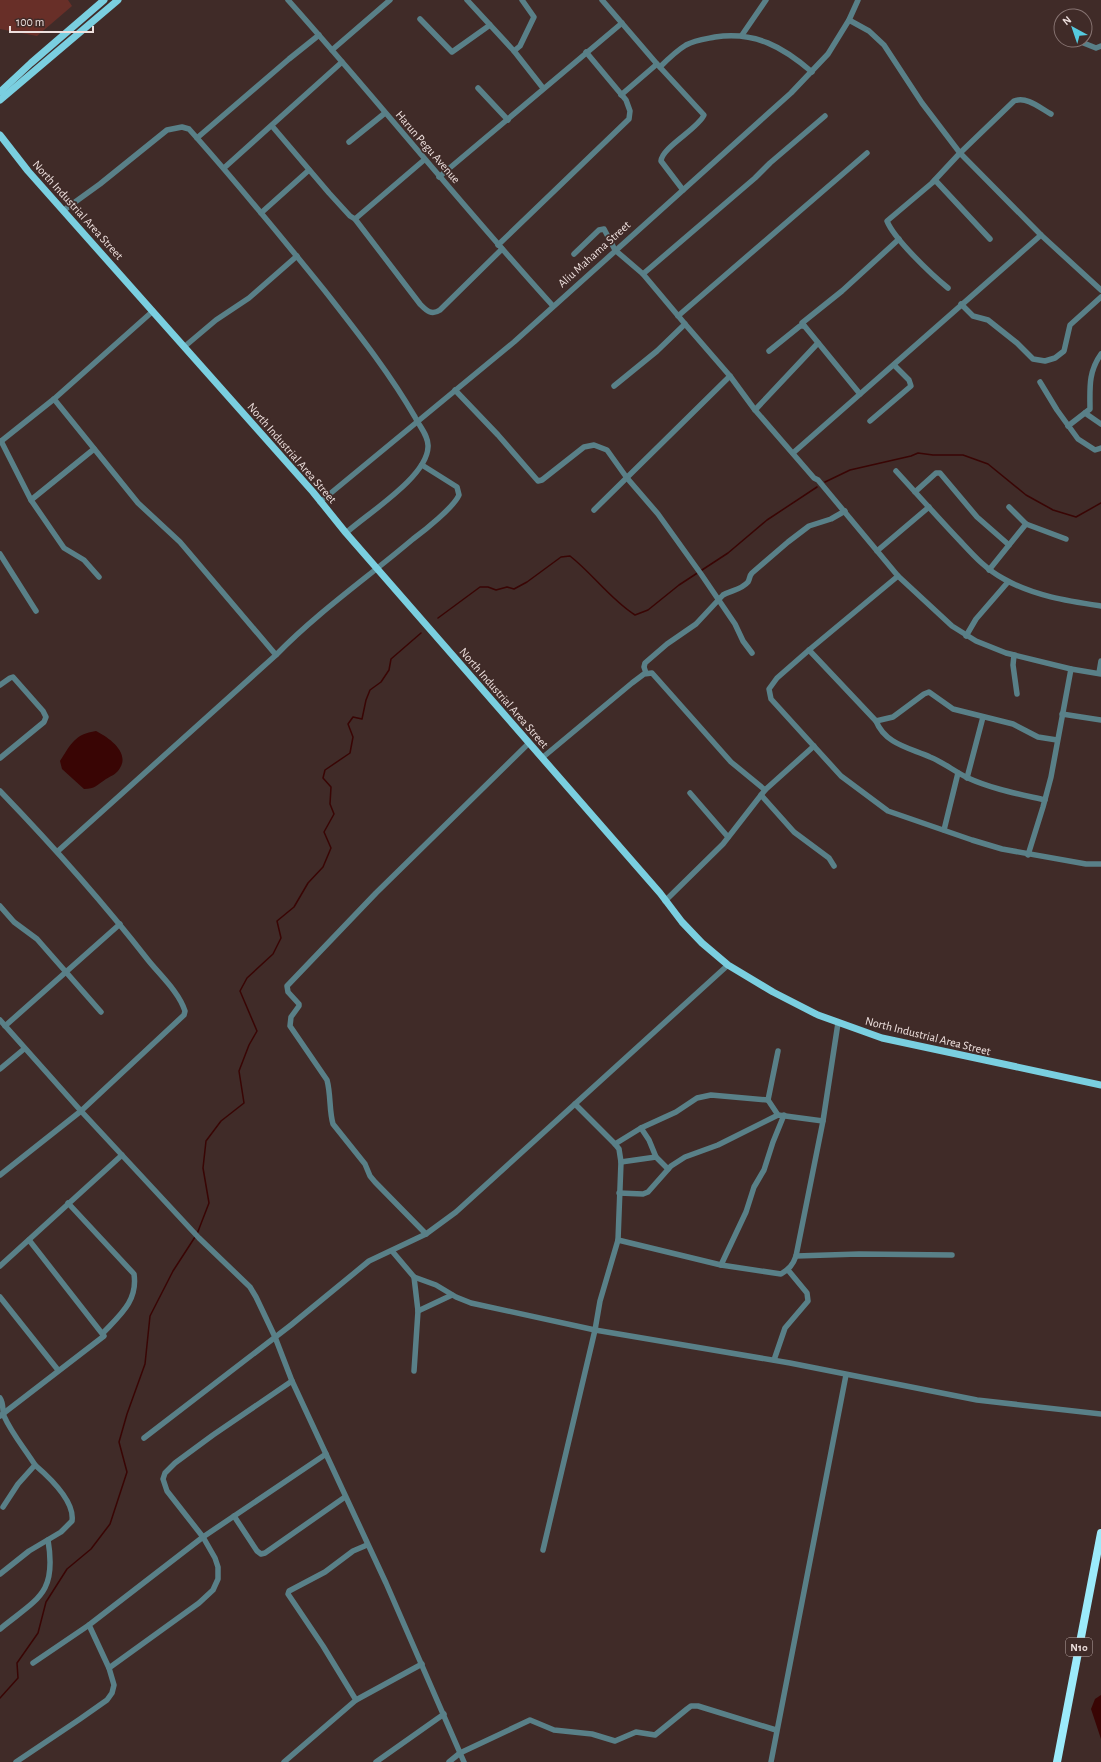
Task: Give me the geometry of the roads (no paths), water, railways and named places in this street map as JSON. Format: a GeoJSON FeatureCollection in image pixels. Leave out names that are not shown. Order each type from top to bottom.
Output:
{"type":"FeatureCollection","features":[{"type":"Feature","properties":{"kind":"highway","name":"N10"},"geometry":{"type":"LineString","coordinates":[[1058,1762],[1098,1564],[1101,1533]]}},
{"type":"Feature","properties":{"kind":"main road"},"geometry":{"type":"LineString","coordinates":[[0,92],[104,0]]}},
{"type":"Feature","properties":{"kind":"main road"},"geometry":{"type":"LineString","coordinates":[[0,100],[118,0]]}},
{"type":"Feature","properties":{"kind":"main road","name":"North Industrial Area Street"},"geometry":{"type":"LineString","coordinates":[[0,135],[28,171],[320,502],[682,922],[702,943],[728,965],[794,1003],[838,1024],[905,1044],[1101,1085]]}},
{"type":"Feature","properties":{"kind":"main road","name":"North Industrial Area Street"},"geometry":{"type":"LineString","coordinates":[[0,140],[8,144]]}},
{"type":"Feature","properties":{"kind":"street","name":"Harun Pegu Avenue"},"geometry":{"type":"LineString","coordinates":[[288,0],[424,160],[553,306]]}},
{"type":"Feature","properties":{"kind":"street"},"geometry":{"type":"LineString","coordinates":[[332,50],[390,0]]}},
{"type":"Feature","properties":{"kind":"street"},"geometry":{"type":"LineString","coordinates":[[467,0],[514,51],[543,88]]}},
{"type":"Feature","properties":{"kind":"street"},"geometry":{"type":"LineString","coordinates":[[514,51],[520,46],[534,17],[522,0]]}},
{"type":"Feature","properties":{"kind":"street"},"geometry":{"type":"LineString","coordinates":[[602,0],[704,115],[702,121],[671,147],[661,161],[683,190]]}},
{"type":"Feature","properties":{"kind":"street"},"geometry":{"type":"LineString","coordinates":[[742,35],[766,0]]}},
{"type":"Feature","properties":{"kind":"street"},"geometry":{"type":"LineString","coordinates":[[850,0],[856,2]]}},
{"type":"Feature","properties":{"kind":"street","name":"Aliu Mahama Street"},"geometry":{"type":"LineString","coordinates":[[320,502],[418,422],[553,306],[812,72],[828,54],[849,20],[856,2]]}},
{"type":"Feature","properties":{"kind":"street"},"geometry":{"type":"LineString","coordinates":[[420,19],[452,52],[490,25]]}},
{"type":"Feature","properties":{"kind":"street"},"geometry":{"type":"LineString","coordinates":[[849,20],[869,31],[884,45],[922,103],[960,153],[1041,235],[1101,290]]}},
{"type":"Feature","properties":{"kind":"street"},"geometry":{"type":"LineString","coordinates":[[439,177],[622,23]]}},
{"type":"Feature","properties":{"kind":"street"},"geometry":{"type":"LineString","coordinates":[[197,138],[319,35]]}},
{"type":"Feature","properties":{"kind":"street"},"geometry":{"type":"LineString","coordinates":[[621,95],[680,49],[692,42],[723,36],[742,35],[770,43],[796,59],[812,72]]}},
{"type":"Feature","properties":{"kind":"street"},"geometry":{"type":"LineString","coordinates":[[272,126],[350,216],[355,219],[420,304],[430,312],[437,312],[500,247],[626,123],[630,115],[628,104],[586,52]]}},
{"type":"Feature","properties":{"kind":"street"},"geometry":{"type":"LineString","coordinates":[[224,168],[342,62]]}},
{"type":"Feature","properties":{"kind":"street"},"geometry":{"type":"LineString","coordinates":[[478,88],[508,120]]}},
{"type":"Feature","properties":{"kind":"street"},"geometry":{"type":"LineString","coordinates":[[948,288],[933,276],[899,239],[887,221],[935,180],[960,153],[1011,104],[1018,100],[1027,100],[1051,114]]}},
{"type":"Feature","properties":{"kind":"street"},"geometry":{"type":"LineString","coordinates":[[349,142],[384,113]]}},
{"type":"Feature","properties":{"kind":"street"},"geometry":{"type":"LineString","coordinates":[[643,274],[825,116]]}},
{"type":"Feature","properties":{"kind":"street"},"geometry":{"type":"LineString","coordinates":[[64,210],[100,184],[167,130],[182,127],[189,129],[224,168],[372,352],[399,391],[418,422],[428,443],[426,455],[422,465],[415,475],[346,532]]}},
{"type":"Feature","properties":{"kind":"street"},"geometry":{"type":"LineString","coordinates":[[678,316],[867,153]]}},
{"type":"Feature","properties":{"kind":"street"},"geometry":{"type":"LineString","coordinates":[[355,219],[424,160]]}},
{"type":"Feature","properties":{"kind":"street"},"geometry":{"type":"LineString","coordinates":[[261,213],[309,170]]}},
{"type":"Feature","properties":{"kind":"street"},"geometry":{"type":"LineString","coordinates":[[935,180],[990,239]]}},
{"type":"Feature","properties":{"kind":"street"},"geometry":{"type":"LineString","coordinates":[[574,254],[601,228],[604,229],[615,250],[643,274],[730,376],[755,410],[844,511],[898,576],[938,615],[966,636],[997,650],[1014,655],[1071,669],[1100,674],[1101,661]]}},
{"type":"Feature","properties":{"kind":"street"},"geometry":{"type":"LineString","coordinates":[[792,453],[1041,235]]}},
{"type":"Feature","properties":{"kind":"street"},"geometry":{"type":"LineString","coordinates":[[860,394],[802,323],[842,290],[899,239]]}},
{"type":"Feature","properties":{"kind":"street"},"geometry":{"type":"LineString","coordinates":[[184,347],[216,320],[249,298],[296,256]]}},
{"type":"Feature","properties":{"kind":"street"},"geometry":{"type":"LineString","coordinates":[[961,304],[973,316],[988,320],[1017,343],[1034,359],[1045,361],[1055,358],[1064,351],[1070,325],[1101,297]]}},
{"type":"Feature","properties":{"kind":"street"},"geometry":{"type":"LineString","coordinates":[[99,577],[84,560],[64,548],[31,500],[1,442],[54,399],[153,311]]}},
{"type":"Feature","properties":{"kind":"street"},"geometry":{"type":"LineString","coordinates":[[614,386],[657,351],[685,324]]}},
{"type":"Feature","properties":{"kind":"street"},"geometry":{"type":"LineString","coordinates":[[769,351],[800,326],[804,326]]}},
{"type":"Feature","properties":{"kind":"street"},"geometry":{"type":"LineString","coordinates":[[755,410],[818,343]]}},
{"type":"Feature","properties":{"kind":"street"},"geometry":{"type":"LineString","coordinates":[[1068,426],[1090,408],[1090,385],[1096,362],[1101,354]]}},
{"type":"Feature","properties":{"kind":"street"},"geometry":{"type":"LineString","coordinates":[[870,421],[911,386],[909,380],[894,365]]}},
{"type":"Feature","properties":{"kind":"street"},"geometry":{"type":"LineString","coordinates":[[594,510],[730,376]]}},
{"type":"Feature","properties":{"kind":"street"},"geometry":{"type":"LineString","coordinates":[[1040,382],[1068,426],[1082,443],[1095,450],[1101,448]]}},
{"type":"Feature","properties":{"kind":"street"},"geometry":{"type":"LineString","coordinates":[[455,390],[498,435],[538,481],[542,480],[584,447],[594,445],[607,450],[627,478],[658,514],[700,572],[717,600],[735,624],[742,641],[752,653]]}},
{"type":"Feature","properties":{"kind":"street"},"geometry":{"type":"LineString","coordinates":[[54,399],[138,503],[180,542],[276,655]]}},
{"type":"Feature","properties":{"kind":"street"},"geometry":{"type":"LineString","coordinates":[[1085,413],[1101,424]]}},
{"type":"Feature","properties":{"kind":"street"},"geometry":{"type":"LineString","coordinates":[[31,500],[94,449]]}},
{"type":"Feature","properties":{"kind":"street"},"geometry":{"type":"LineString","coordinates":[[58,851],[276,655],[298,632],[426,529],[458,498],[459,492],[457,487],[422,465]]}},
{"type":"Feature","properties":{"kind":"street"},"geometry":{"type":"LineString","coordinates":[[896,470],[989,570],[1008,582],[1028,590],[1061,600],[1101,606]]}},
{"type":"Feature","properties":{"kind":"street"},"geometry":{"type":"LineString","coordinates":[[916,492],[936,473],[940,473],[977,517],[1009,545]]}},
{"type":"Feature","properties":{"kind":"street"},"geometry":{"type":"LineString","coordinates":[[877,551],[929,507]]}},
{"type":"Feature","properties":{"kind":"street"},"geometry":{"type":"LineString","coordinates":[[1010,508],[1026,524],[1066,539]]}},
{"type":"Feature","properties":{"kind":"street"},"geometry":{"type":"LineString","coordinates":[[646,674],[644,667],[645,663],[667,644],[696,624],[717,600],[729,591],[737,590],[744,586],[749,581],[752,573],[809,526],[831,519],[844,511]]}},
{"type":"Feature","properties":{"kind":"street"},"geometry":{"type":"LineString","coordinates":[[989,570],[1026,524]]}},
{"type":"Feature","properties":{"kind":"street"},"geometry":{"type":"LineString","coordinates":[[0,554],[36,611]]}},
{"type":"Feature","properties":{"kind":"street"},"geometry":{"type":"LineString","coordinates":[[898,576],[809,650],[772,684],[769,692],[771,699],[841,776],[881,807],[979,843],[1028,855],[1086,864],[1101,864]]}},
{"type":"Feature","properties":{"kind":"street"},"geometry":{"type":"LineString","coordinates":[[966,636],[976,619],[1008,582]]}},
{"type":"Feature","properties":{"kind":"street"},"geometry":{"type":"LineString","coordinates":[[809,650],[876,721],[880,731],[891,741],[931,757],[967,778],[1000,789],[1045,800]]}},
{"type":"Feature","properties":{"kind":"street"},"geometry":{"type":"LineString","coordinates":[[1014,655],[1013,665],[1017,694]]}},
{"type":"Feature","properties":{"kind":"street"},"geometry":{"type":"LineString","coordinates":[[1028,855],[1051,777],[1071,669]]}},
{"type":"Feature","properties":{"kind":"street"},"geometry":{"type":"LineString","coordinates":[[542,758],[646,674],[653,674],[731,762],[763,792],[794,832],[829,858],[834,866]]}},
{"type":"Feature","properties":{"kind":"street"},"geometry":{"type":"LineString","coordinates":[[0,685],[14,677],[43,711],[46,717],[44,722],[0,758]]}},
{"type":"Feature","properties":{"kind":"street"},"geometry":{"type":"LineString","coordinates":[[876,721],[893,716],[927,692],[931,693],[944,704],[953,708],[1013,724],[1031,732],[1038,737],[1057,740]]}},
{"type":"Feature","properties":{"kind":"street"},"geometry":{"type":"LineString","coordinates":[[1062,714],[1101,720]]}},
{"type":"Feature","properties":{"kind":"street"},"geometry":{"type":"LineString","coordinates":[[967,778],[983,717]]}},
{"type":"Feature","properties":{"kind":"street"},"geometry":{"type":"LineString","coordinates":[[426,1234],[375,1182],[370,1176],[365,1164],[333,1124],[331,1117],[330,1090],[327,1080],[290,1026],[291,1017],[299,1004],[288,992],[286,986],[376,893],[529,743]]}},
{"type":"Feature","properties":{"kind":"street"},"geometry":{"type":"LineString","coordinates":[[665,901],[712,856],[763,792],[814,746]]}},
{"type":"Feature","properties":{"kind":"street"},"geometry":{"type":"LineString","coordinates":[[944,830],[958,773]]}},
{"type":"Feature","properties":{"kind":"street"},"geometry":{"type":"LineString","coordinates":[[0,791],[58,851],[120,924],[174,992],[185,1011],[184,1015],[81,1111],[0,1175]]}},
{"type":"Feature","properties":{"kind":"street"},"geometry":{"type":"LineString","coordinates":[[690,793],[728,837]]}},
{"type":"Feature","properties":{"kind":"street"},"geometry":{"type":"LineString","coordinates":[[0,906],[14,922],[37,939],[101,1012]]}},
{"type":"Feature","properties":{"kind":"street"},"geometry":{"type":"LineString","coordinates":[[5,1026],[65,971],[120,924]]}},
{"type":"Feature","properties":{"kind":"street"},"geometry":{"type":"LineString","coordinates":[[144,1438],[275,1337],[356,1270],[380,1255],[392,1251],[426,1234],[456,1212],[728,965]]}},
{"type":"Feature","properties":{"kind":"street"},"geometry":{"type":"LineString","coordinates":[[0,1020],[24,1049],[199,1238],[250,1287],[262,1308],[292,1381],[422,1664],[464,1762]]}},
{"type":"Feature","properties":{"kind":"street"},"geometry":{"type":"LineString","coordinates":[[618,1240],[721,1265],[781,1274],[788,1270],[793,1264],[796,1256],[823,1121],[838,1024]]}},
{"type":"Feature","properties":{"kind":"street"},"geometry":{"type":"LineString","coordinates":[[0,1069],[24,1049]]}},
{"type":"Feature","properties":{"kind":"street"},"geometry":{"type":"LineString","coordinates":[[768,1100],[778,1051]]}},
{"type":"Feature","properties":{"kind":"street"},"geometry":{"type":"LineString","coordinates":[[615,1144],[641,1128],[676,1112],[702,1096],[711,1095],[768,1100],[781,1115]]}},
{"type":"Feature","properties":{"kind":"street"},"geometry":{"type":"LineString","coordinates":[[543,1550],[595,1330],[600,1301],[618,1240],[621,1162],[620,1153],[615,1144],[575,1104]]}},
{"type":"Feature","properties":{"kind":"street"},"geometry":{"type":"LineString","coordinates":[[619,1193],[643,1194],[648,1192],[668,1169],[685,1157],[718,1145],[781,1115],[823,1121]]}},
{"type":"Feature","properties":{"kind":"street"},"geometry":{"type":"LineString","coordinates":[[721,1265],[746,1212],[754,1187],[764,1170],[781,1115]]}},
{"type":"Feature","properties":{"kind":"street"},"geometry":{"type":"LineString","coordinates":[[641,1128],[649,1140],[656,1157],[668,1169]]}},
{"type":"Feature","properties":{"kind":"street"},"geometry":{"type":"LineString","coordinates":[[0,1266],[122,1155]]}},
{"type":"Feature","properties":{"kind":"street"},"geometry":{"type":"LineString","coordinates":[[621,1162],[656,1157]]}},
{"type":"Feature","properties":{"kind":"street"},"geometry":{"type":"LineString","coordinates":[[2,1415],[58,1370],[102,1338],[103,1332],[127,1308],[136,1286],[134,1274],[68,1203]]}},
{"type":"Feature","properties":{"kind":"street"},"geometry":{"type":"LineString","coordinates":[[29,1240],[103,1332]]}},
{"type":"Feature","properties":{"kind":"street"},"geometry":{"type":"LineString","coordinates":[[392,1251],[414,1277],[436,1285],[452,1295],[471,1303],[595,1330],[774,1360],[977,1400],[1101,1414]]}},
{"type":"Feature","properties":{"kind":"street"},"geometry":{"type":"LineString","coordinates":[[796,1256],[859,1254],[952,1255]]}},
{"type":"Feature","properties":{"kind":"street"},"geometry":{"type":"LineString","coordinates":[[774,1360],[785,1328],[807,1305],[808,1301],[807,1293],[788,1270]]}},
{"type":"Feature","properties":{"kind":"street"},"geometry":{"type":"LineString","coordinates":[[414,1277],[418,1311],[414,1371]]}},
{"type":"Feature","properties":{"kind":"street"},"geometry":{"type":"LineString","coordinates":[[418,1311],[452,1295]]}},
{"type":"Feature","properties":{"kind":"street"},"geometry":{"type":"LineString","coordinates":[[0,1297],[58,1370]]}},
{"type":"Feature","properties":{"kind":"street"},"geometry":{"type":"LineString","coordinates":[[771,1762],[846,1375]]}},
{"type":"Feature","properties":{"kind":"street"},"geometry":{"type":"LineString","coordinates":[[109,1668],[199,1603],[213,1590],[218,1579],[218,1567],[215,1558],[203,1537],[167,1491],[163,1479],[165,1473],[175,1463],[213,1435],[292,1381]]}},
{"type":"Feature","properties":{"kind":"street"},"geometry":{"type":"LineString","coordinates":[[0,1398],[4,1408],[2,1415],[35,1465],[68,1501],[73,1512],[72,1521],[70,1524],[48,1540],[29,1551],[0,1574]]}},
{"type":"Feature","properties":{"kind":"street"},"geometry":{"type":"LineString","coordinates":[[33,1663],[89,1625],[203,1537],[326,1454]]}},
{"type":"Feature","properties":{"kind":"street"},"geometry":{"type":"LineString","coordinates":[[3,1507],[18,1484],[35,1465]]}},
{"type":"Feature","properties":{"kind":"street"},"geometry":{"type":"LineString","coordinates":[[234,1516],[257,1551],[261,1554],[265,1553],[346,1497]]}},
{"type":"Feature","properties":{"kind":"street"},"geometry":{"type":"LineString","coordinates":[[0,1629],[34,1602],[42,1594],[46,1587],[51,1571],[48,1540]]}},
{"type":"Feature","properties":{"kind":"street"},"geometry":{"type":"LineString","coordinates":[[356,1700],[323,1646],[288,1594],[289,1591],[325,1572],[353,1551],[367,1545]]}},
{"type":"Feature","properties":{"kind":"street"},"geometry":{"type":"LineString","coordinates":[[16,1762],[107,1700],[112,1693],[114,1685],[109,1668],[89,1625]]}},
{"type":"Feature","properties":{"kind":"street"},"geometry":{"type":"LineString","coordinates":[[284,1762],[356,1700],[422,1664]]}},
{"type":"Feature","properties":{"kind":"street"},"geometry":{"type":"LineString","coordinates":[[448,1762],[460,1752],[530,1720],[554,1730],[592,1734],[615,1741],[636,1732],[655,1735],[691,1706],[698,1706],[776,1730]]}},
{"type":"Feature","properties":{"kind":"street"},"geometry":{"type":"LineString","coordinates":[[376,1762],[444,1714]]}},
{"type":"Feature","properties":{"kind":"waterway"},"geometry":{"type":"LineString","coordinates":[[825,482],[850,470],[911,456],[918,453],[933,455],[963,455],[988,464],[1026,495],[1053,510],[1076,517],[1101,503]]}},
{"type":"Feature","properties":{"kind":"waterway"},"geometry":{"type":"LineString","coordinates":[[438,618],[480,587],[488,587],[496,590],[507,587],[514,589],[527,582],[561,557],[570,556],[618,602],[635,615],[648,610],[679,585],[728,553],[767,520],[817,487]]}},
{"type":"Feature","properties":{"kind":"waterway"},"geometry":{"type":"LineString","coordinates":[[197,1234],[209,1203],[203,1168],[206,1141],[221,1121],[244,1103],[239,1071],[249,1045],[257,1031],[240,991],[247,978],[273,954],[281,938],[277,921],[294,907],[308,883],[323,867],[331,848],[324,832],[334,814],[330,804],[331,787],[323,778],[325,770],[350,753],[353,737],[348,724],[353,717],[362,719],[370,690],[381,682],[389,670],[391,659],[421,633]]}},
{"type":"Feature","properties":{"kind":"waterway"},"geometry":{"type":"LineString","coordinates":[[0,1698],[18,1678],[17,1663],[38,1633],[46,1602],[67,1569],[91,1549],[110,1524],[127,1472],[119,1442],[127,1414],[145,1364],[150,1316],[173,1271],[195,1237]]}}]}
